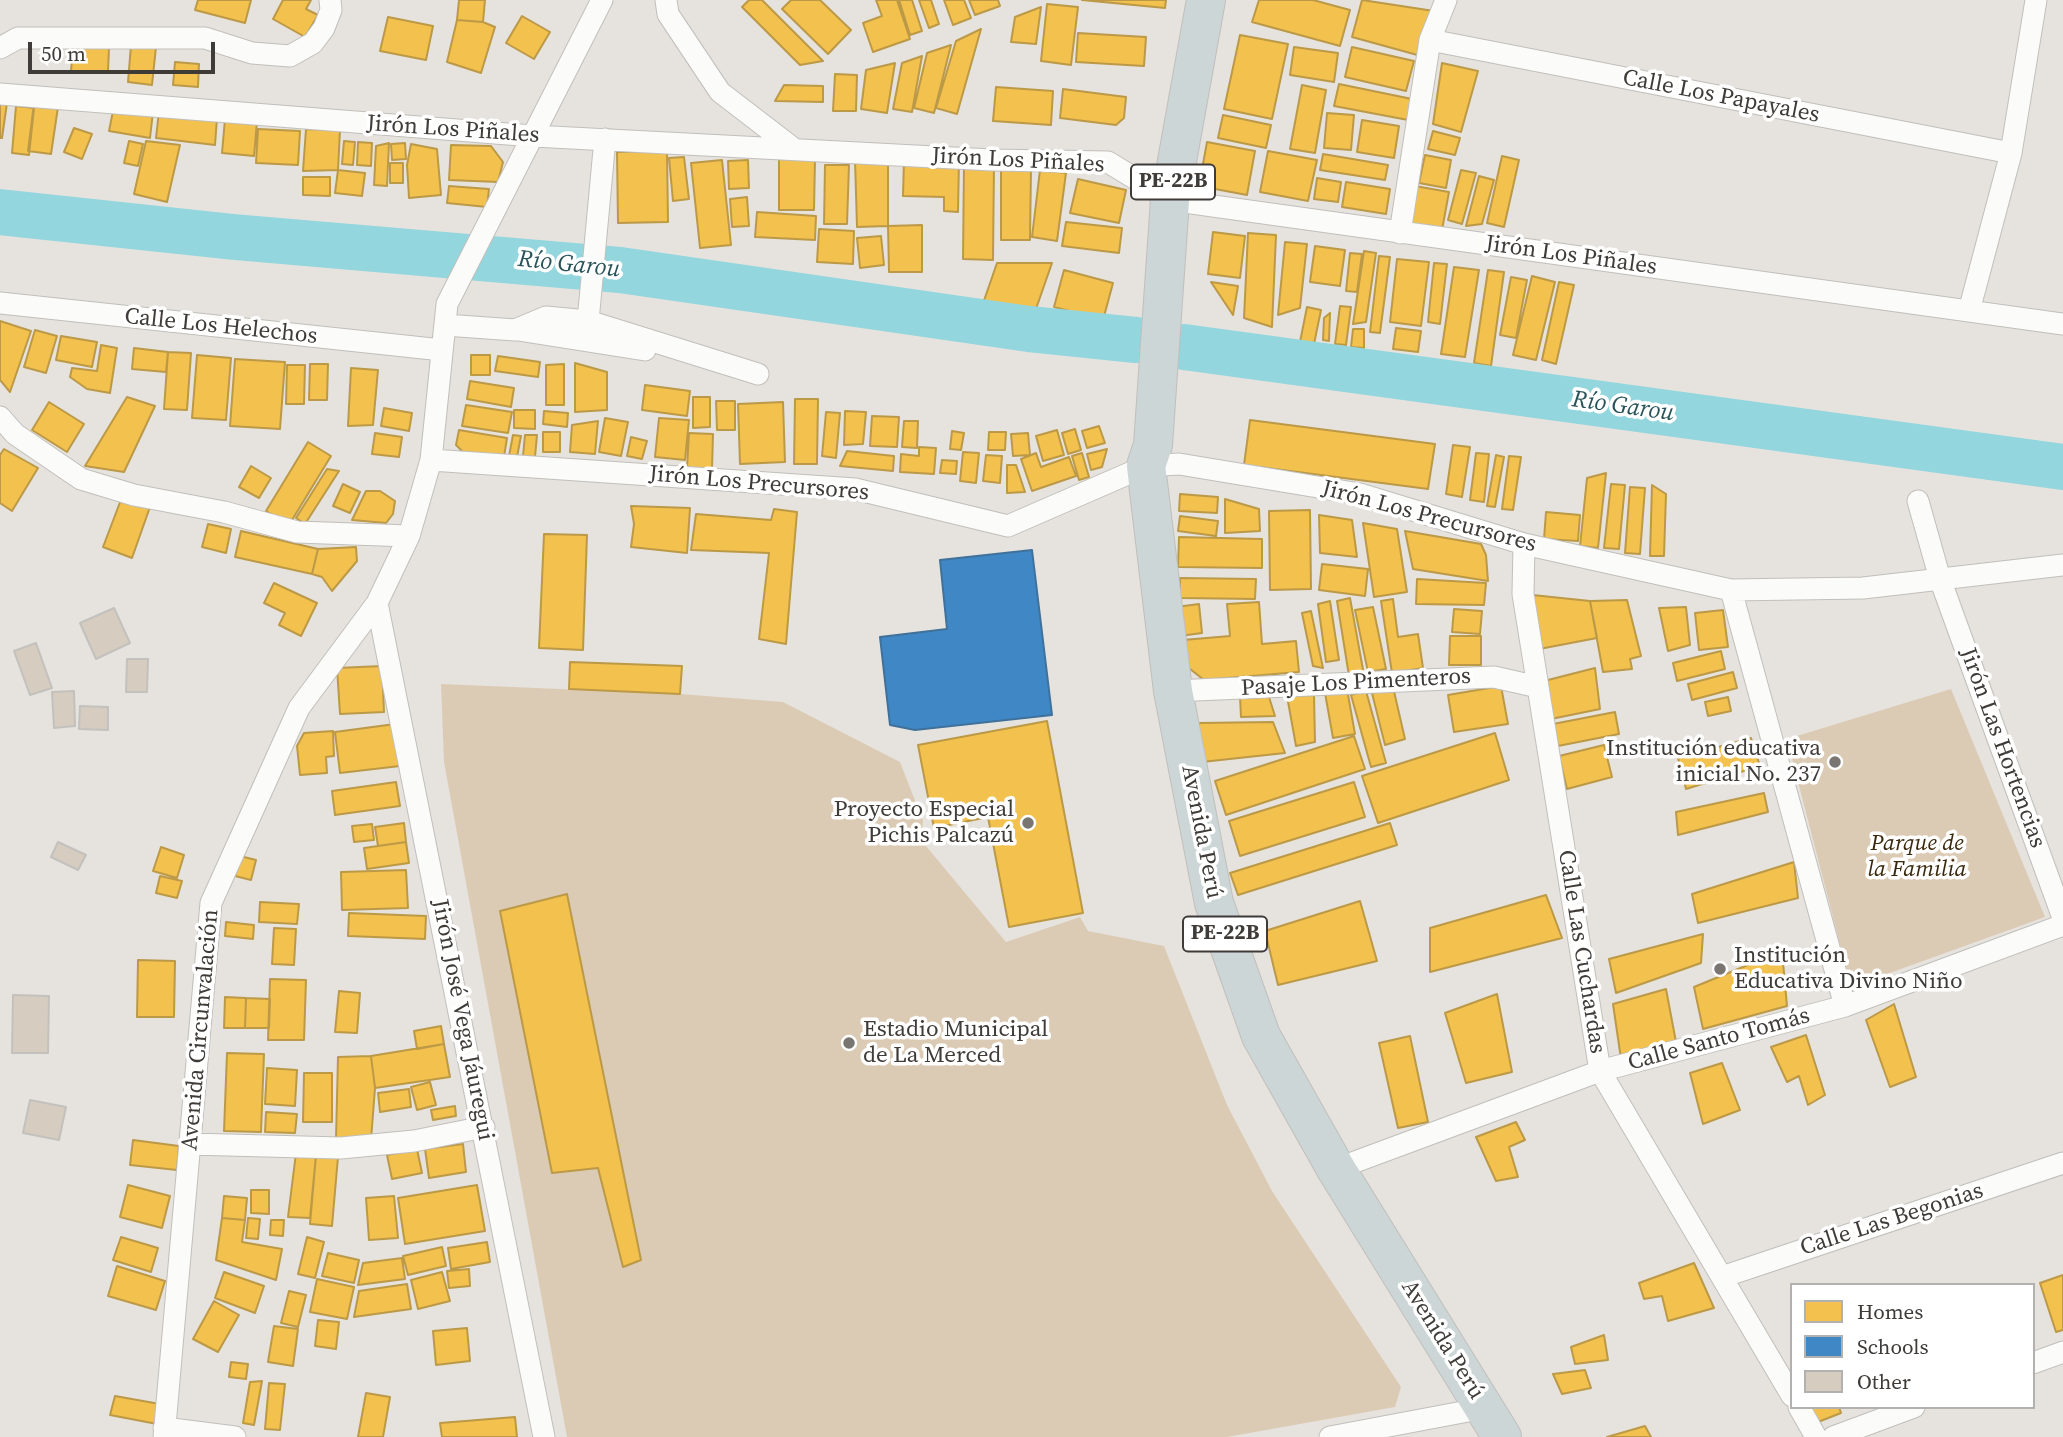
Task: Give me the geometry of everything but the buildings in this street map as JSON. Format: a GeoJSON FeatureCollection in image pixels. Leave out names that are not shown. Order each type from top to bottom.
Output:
{"type":"FeatureCollection","features":[{"type":"Feature","properties":{"kind":"highway","name":"PE-22B"},"geometry":{"type":"LineString","coordinates":[[1170,200],[1206,0]]}},
{"type":"Feature","properties":{"kind":"highway","name":"Avenida Perú"},"geometry":{"type":"LineString","coordinates":[[1170,200],[1153,445],[1146,466],[1174,691],[1214,903],[1261,1036],[1336,1169],[1493,1422]]}},
{"type":"Feature","properties":{"kind":"street"},"geometry":{"type":"LineString","coordinates":[[0,48],[18,38],[205,37],[252,53],[290,56],[313,43],[324,28],[331,10],[330,0]]}},
{"type":"Feature","properties":{"kind":"street","name":"Avenida Circunvalación"},"geometry":{"type":"LineString","coordinates":[[164,1432],[211,903],[299,708],[377,603],[410,536],[431,460],[447,304],[601,0]]}},
{"type":"Feature","properties":{"kind":"street"},"geometry":{"type":"LineString","coordinates":[[666,0],[668,14],[720,92],[793,148]]}},
{"type":"Feature","properties":{"kind":"street"},"geometry":{"type":"LineString","coordinates":[[1401,233],[1430,40],[1446,0]]}},
{"type":"Feature","properties":{"kind":"street"},"geometry":{"type":"LineString","coordinates":[[1969,311],[2011,153],[2036,0]]}},
{"type":"Feature","properties":{"kind":"street","name":"Calle Los Papayales"},"geometry":{"type":"LineString","coordinates":[[1430,40],[2011,153]]}},
{"type":"Feature","properties":{"kind":"street","name":"Jirón Los Piñales"},"geometry":{"type":"LineString","coordinates":[[0,94],[533,136],[992,160],[1108,162],[1170,200],[2063,324]]}},
{"type":"Feature","properties":{"kind":"street"},"geometry":{"type":"LineString","coordinates":[[588,321],[605,139]]}},
{"type":"Feature","properties":{"kind":"street","name":"Calle Los Helechos"},"geometry":{"type":"LineString","coordinates":[[0,303],[442,350]]}},
{"type":"Feature","properties":{"kind":"street"},"geometry":{"type":"LineString","coordinates":[[515,330],[546,317],[588,321],[758,374]]}},
{"type":"Feature","properties":{"kind":"street"},"geometry":{"type":"LineString","coordinates":[[445,325],[515,330],[717,362]]}},
{"type":"Feature","properties":{"kind":"street"},"geometry":{"type":"LineString","coordinates":[[0,417],[15,434],[81,479],[134,495],[224,513],[297,532],[410,536]]}},
{"type":"Feature","properties":{"kind":"street","name":"Jirón Los Precursores"},"geometry":{"type":"LineString","coordinates":[[431,460],[855,489],[1009,526],[1146,466],[1179,464],[1360,494],[1524,544],[1731,590],[1863,588],[2063,565]]}},
{"type":"Feature","properties":{"kind":"street","name":"Jirón Las Hortencias"},"geometry":{"type":"LineString","coordinates":[[1917,501],[1940,579],[2063,918]]}},
{"type":"Feature","properties":{"kind":"street","name":"Calle Las Cuchardas"},"geometry":{"type":"LineString","coordinates":[[1524,544],[1523,594],[1600,1071],[1790,1393]]}},
{"type":"Feature","properties":{"kind":"street"},"geometry":{"type":"LineString","coordinates":[[1731,590],[1846,1006]]}},
{"type":"Feature","properties":{"kind":"street","name":"Jirón José Vega Jáuregui"},"geometry":{"type":"LineString","coordinates":[[377,603],[544,1437]]}},
{"type":"Feature","properties":{"kind":"street","name":"Pasaje Los Pimenteros"},"geometry":{"type":"LineString","coordinates":[[1174,691],[1494,677],[1538,687]]}},
{"type":"Feature","properties":{"kind":"street","name":"Calle Santo Tomás"},"geometry":{"type":"LineString","coordinates":[[1336,1169],[1600,1071],[1846,1006],[2063,925]]}},
{"type":"Feature","properties":{"kind":"street"},"geometry":{"type":"LineString","coordinates":[[190,1144],[341,1148],[414,1141],[484,1127]]}},
{"type":"Feature","properties":{"kind":"street","name":"Calle Las Begonias"},"geometry":{"type":"LineString","coordinates":[[1722,1277],[2063,1163]]}},
{"type":"Feature","properties":{"kind":"street"},"geometry":{"type":"LineString","coordinates":[[2035,1362],[2063,1352]]}},
{"type":"Feature","properties":{"kind":"street"},"geometry":{"type":"LineString","coordinates":[[1800,1409],[1816,1437]]}},
{"type":"Feature","properties":{"kind":"street"},"geometry":{"type":"LineString","coordinates":[[1833,1437],[1909,1409]]}},
{"type":"Feature","properties":{"kind":"street"},"geometry":{"type":"LineString","coordinates":[[1330,1437],[1493,1422]]}},
{"type":"Feature","properties":{"kind":"street"},"geometry":{"type":"LineString","coordinates":[[164,1432],[235,1437]]}},
{"type":"Feature","properties":{"kind":"green space","name":"Estadio Municipal de La Merced"},"geometry":{"type":"Polygon","coordinates":[[[441,684],[680,694],[783,702],[900,762],[923,821],[921,840],[1006,942],[1080,917],[1088,931],[1164,946],[1227,1105],[1272,1191],[1401,1387],[1395,1407],[1227,1437],[567,1437],[444,762],[441,684]]]}},
{"type":"Feature","properties":{"kind":"green space","name":"Parque de la Familia"},"geometry":{"type":"Polygon","coordinates":[[[1951,689],[2045,917],[1851,987],[1787,739],[1951,689]]]}},
{"type":"Feature","properties":{"kind":"waterway","name":"Río Garou"},"geometry":{"type":"LineString","coordinates":[[0,212],[234,237],[620,270],[1029,329],[1136,340]]}},
{"type":"Feature","properties":{"kind":"waterway","name":"Río Garou"},"geometry":{"type":"LineString","coordinates":[[1184,347],[2063,467]]}},
{"type":"Feature","properties":{"kind":"place","name":"Institución educativa inicial No. 237"},"geometry":{"type":"Point","coordinates":[1835,762]}},
{"type":"Feature","properties":{"kind":"place","name":"Proyecto Especial Pichis Palcazú"},"geometry":{"type":"Point","coordinates":[1028,823]}},
{"type":"Feature","properties":{"kind":"place","name":"Institución Educativa Divino Niño"},"geometry":{"type":"Point","coordinates":[1720,969]}},
{"type":"Feature","properties":{"kind":"place","name":"Estadio Municipal de La Merced"},"geometry":{"type":"Point","coordinates":[849,1043]}}]}
